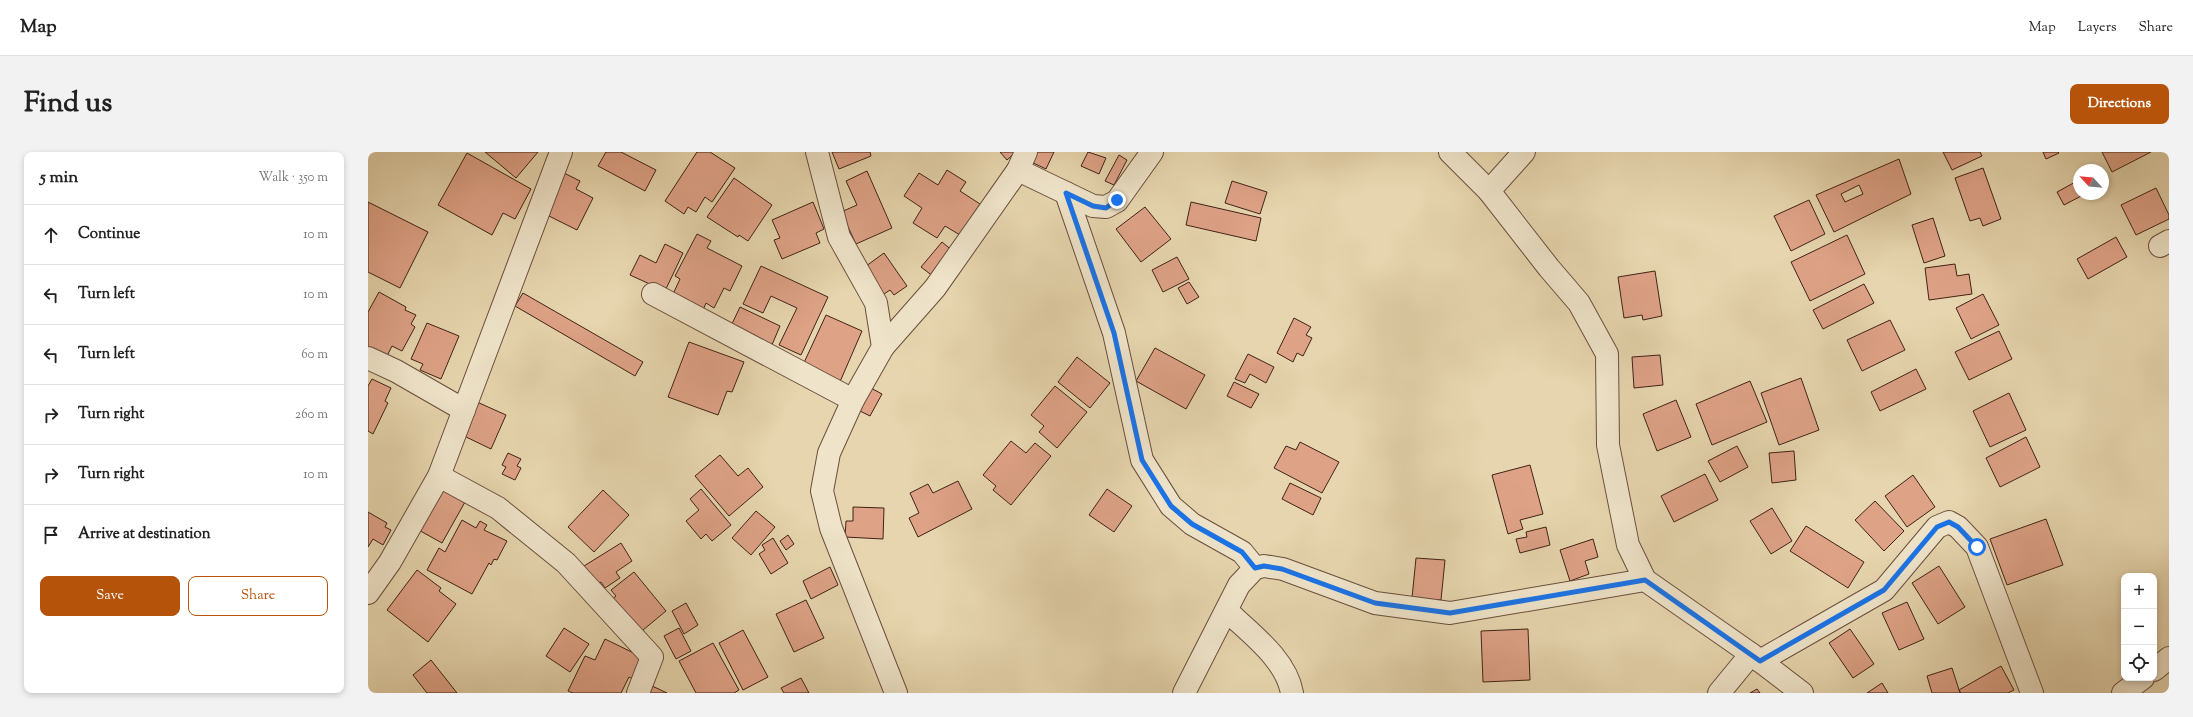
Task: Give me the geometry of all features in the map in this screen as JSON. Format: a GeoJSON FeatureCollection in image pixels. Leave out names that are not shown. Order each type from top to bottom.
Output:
{"type":"FeatureCollection","features":[{"type":"Feature","properties":{"kind":"street"},"geometry":{"type":"LineString","coordinates":[[368,593],[390,562],[439,476],[561,152]]}},
{"type":"Feature","properties":{"kind":"street"},"geometry":{"type":"LineString","coordinates":[[817,152],[839,237],[876,303],[883,347]]}},
{"type":"Feature","properties":{"kind":"street"},"geometry":{"type":"LineString","coordinates":[[896,693],[831,528],[822,490],[829,453],[853,400],[883,347],[935,288],[1022,161],[1066,193],[1093,206],[1106,208],[1117,200],[1152,152]]}},
{"type":"Feature","properties":{"kind":"street"},"geometry":{"type":"LineString","coordinates":[[1450,152],[1489,191],[1549,268],[1579,303],[1607,354],[1608,445],[1628,545],[1645,580],[1756,658],[1802,693]]}},
{"type":"Feature","properties":{"kind":"street"},"geometry":{"type":"LineString","coordinates":[[1489,191],[1524,152]]}},
{"type":"Feature","properties":{"kind":"street"},"geometry":{"type":"LineString","coordinates":[[1066,193],[1114,333],[1142,460],[1171,506],[1192,524],[1242,552],[1255,568]]}},
{"type":"Feature","properties":{"kind":"street"},"geometry":{"type":"LineString","coordinates":[[653,294],[853,400]]}},
{"type":"Feature","properties":{"kind":"street"},"geometry":{"type":"LineString","coordinates":[[368,358],[396,370],[464,410]]}},
{"type":"Feature","properties":{"kind":"street"},"geometry":{"type":"LineString","coordinates":[[439,476],[498,508],[566,563],[652,657],[638,693]]}},
{"type":"Feature","properties":{"kind":"street"},"geometry":{"type":"LineString","coordinates":[[1719,693],[1756,658],[1884,590],[1937,527],[1949,522],[1958,527],[1977,547],[2032,693]]}},
{"type":"Feature","properties":{"kind":"street"},"geometry":{"type":"LineString","coordinates":[[1184,693],[1227,612],[1239,585],[1255,568],[1264,566],[1282,569],[1375,603],[1450,613],[1645,580]]}},
{"type":"Feature","properties":{"kind":"street"},"geometry":{"type":"LineString","coordinates":[[1227,612],[1279,663],[1290,681],[1292,693]]}},
{"type":"Feature","properties":{"kind":"street"},"geometry":{"type":"LineString","coordinates":[[2157,668],[2169,658]]}},
{"type":"Feature","properties":{"kind":"street"},"geometry":{"type":"LineString","coordinates":[[2123,693],[2139,681]]}},
{"type":"Feature","properties":{"kind":"building"},"geometry":{"type":"Polygon","coordinates":[[[485,152],[538,152],[516,178],[485,152]]]}},
{"type":"Feature","properties":{"kind":"building"},"geometry":{"type":"Polygon","coordinates":[[[606,152],[621,152],[656,170],[645,191],[598,166],[606,152]]]}},
{"type":"Feature","properties":{"kind":"building"},"geometry":{"type":"Polygon","coordinates":[[[697,152],[710,152],[735,168],[712,202],[705,197],[696,212],[688,207],[684,214],[665,201],[697,152]]]}},
{"type":"Feature","properties":{"kind":"building"},"geometry":{"type":"Polygon","coordinates":[[[832,152],[870,152],[871,156],[839,169],[832,152]]]}},
{"type":"Feature","properties":{"kind":"building"},"geometry":{"type":"Polygon","coordinates":[[[1000,152],[1016,152],[1007,160],[1000,152]]]}},
{"type":"Feature","properties":{"kind":"building"},"geometry":{"type":"Polygon","coordinates":[[[1031,152],[1054,152],[1046,169],[1027,160],[1031,152]]]}},
{"type":"Feature","properties":{"kind":"building"},"geometry":{"type":"Polygon","coordinates":[[[1088,152],[1106,158],[1099,174],[1081,166],[1088,152]]]}},
{"type":"Feature","properties":{"kind":"building"},"geometry":{"type":"Polygon","coordinates":[[[1943,152],[1980,152],[1982,156],[1952,170],[1943,152]]]}},
{"type":"Feature","properties":{"kind":"building"},"geometry":{"type":"Polygon","coordinates":[[[2043,152],[2058,152],[2059,153],[2046,159],[2043,152]]]}},
{"type":"Feature","properties":{"kind":"building"},"geometry":{"type":"Polygon","coordinates":[[[2102,152],[2151,152],[2112,172],[2102,152]]]}},
{"type":"Feature","properties":{"kind":"building"},"geometry":{"type":"Polygon","coordinates":[[[467,153],[531,189],[515,219],[503,213],[492,235],[438,205],[467,153]]]}},
{"type":"Feature","properties":{"kind":"building"},"geometry":{"type":"Polygon","coordinates":[[[1119,155],[1127,160],[1114,185],[1105,181],[1119,155]]]}},
{"type":"Feature","properties":{"kind":"building"},"geometry":{"type":"Polygon","coordinates":[[[1899,159],[1911,194],[1834,232],[1816,195],[1899,159]],[[1859,185],[1841,194],[1845,202],[1863,194],[1859,185]]]}},
{"type":"Feature","properties":{"kind":"building"},"geometry":{"type":"Polygon","coordinates":[[[1983,168],[2001,219],[1983,226],[1980,218],[1970,221],[1955,178],[1983,168]]]}},
{"type":"Feature","properties":{"kind":"building"},"geometry":{"type":"Polygon","coordinates":[[[947,170],[966,182],[960,191],[980,204],[960,235],[945,226],[937,238],[913,223],[922,208],[904,196],[919,173],[938,185],[947,170]]]}},
{"type":"Feature","properties":{"kind":"building"},"geometry":{"type":"Polygon","coordinates":[[[560,171],[580,181],[576,189],[593,198],[577,230],[539,211],[560,171]]]}},
{"type":"Feature","properties":{"kind":"building"},"geometry":{"type":"Polygon","coordinates":[[[867,171],[892,228],[856,244],[841,212],[857,205],[846,181],[867,171]]]}},
{"type":"Feature","properties":{"kind":"building"},"geometry":{"type":"Polygon","coordinates":[[[734,178],[772,205],[748,241],[739,235],[738,237],[707,217],[734,178]]]}},
{"type":"Feature","properties":{"kind":"building"},"geometry":{"type":"Polygon","coordinates":[[[1232,181],[1267,192],[1260,214],[1225,203],[1232,181]]]}},
{"type":"Feature","properties":{"kind":"building"},"geometry":{"type":"Polygon","coordinates":[[[2073,183],[2074,200],[2064,205],[2057,192],[2073,183]]]}},
{"type":"Feature","properties":{"kind":"building"},"geometry":{"type":"Polygon","coordinates":[[[2156,188],[2169,215],[2169,219],[2136,235],[2121,205],[2156,188]]]}},
{"type":"Feature","properties":{"kind":"building"},"geometry":{"type":"Polygon","coordinates":[[[1809,200],[1825,234],[1791,251],[1774,216],[1809,200]]]}},
{"type":"Feature","properties":{"kind":"building"},"geometry":{"type":"Polygon","coordinates":[[[368,202],[428,232],[400,288],[368,272],[368,202]]]}},
{"type":"Feature","properties":{"kind":"building"},"geometry":{"type":"Polygon","coordinates":[[[813,202],[824,229],[816,233],[820,243],[782,259],[774,240],[780,238],[772,220],[813,202]]]}},
{"type":"Feature","properties":{"kind":"building"},"geometry":{"type":"Polygon","coordinates":[[[1191,202],[1261,218],[1256,241],[1186,225],[1191,202]]]}},
{"type":"Feature","properties":{"kind":"building"},"geometry":{"type":"Polygon","coordinates":[[[1145,207],[1171,239],[1141,262],[1116,229],[1145,207]]]}},
{"type":"Feature","properties":{"kind":"building"},"geometry":{"type":"Polygon","coordinates":[[[1933,218],[1945,256],[1924,263],[1912,225],[1933,218]]]}},
{"type":"Feature","properties":{"kind":"building"},"geometry":{"type":"Polygon","coordinates":[[[697,234],[711,241],[707,248],[742,266],[730,291],[724,288],[714,308],[706,303],[703,310],[673,294],[680,279],[675,276],[697,234]]]}},
{"type":"Feature","properties":{"kind":"building"},"geometry":{"type":"Polygon","coordinates":[[[1847,235],[1865,274],[1810,301],[1791,262],[1847,235]]]}},
{"type":"Feature","properties":{"kind":"building"},"geometry":{"type":"Polygon","coordinates":[[[2116,237],[2127,257],[2088,279],[2077,259],[2116,237]]]}},
{"type":"Feature","properties":{"kind":"building"},"geometry":{"type":"Polygon","coordinates":[[[942,242],[954,252],[934,277],[921,267],[942,242]]]}},
{"type":"Feature","properties":{"kind":"building"},"geometry":{"type":"Polygon","coordinates":[[[665,244],[683,253],[665,291],[630,275],[640,255],[656,263],[665,244]]]}},
{"type":"Feature","properties":{"kind":"building"},"geometry":{"type":"Polygon","coordinates":[[[884,253],[907,286],[894,295],[890,290],[881,296],[862,269],[884,253]]]}},
{"type":"Feature","properties":{"kind":"building"},"geometry":{"type":"Polygon","coordinates":[[[1177,257],[1189,279],[1163,292],[1152,270],[1177,257]]]}},
{"type":"Feature","properties":{"kind":"building"},"geometry":{"type":"Polygon","coordinates":[[[1955,264],[1957,276],[1969,274],[1972,294],[1929,300],[1925,268],[1955,264]]]}},
{"type":"Feature","properties":{"kind":"building"},"geometry":{"type":"Polygon","coordinates":[[[761,266],[828,297],[801,355],[779,345],[797,308],[771,296],[763,313],[743,304],[761,266]]]}},
{"type":"Feature","properties":{"kind":"building"},"geometry":{"type":"Polygon","coordinates":[[[1655,271],[1662,316],[1643,320],[1642,315],[1624,318],[1618,277],[1655,271]]]}},
{"type":"Feature","properties":{"kind":"building"},"geometry":{"type":"Polygon","coordinates":[[[1189,282],[1199,297],[1187,304],[1178,288],[1189,282]]]}},
{"type":"Feature","properties":{"kind":"building"},"geometry":{"type":"Polygon","coordinates":[[[1864,284],[1874,303],[1823,329],[1813,310],[1864,284]]]}},
{"type":"Feature","properties":{"kind":"building"},"geometry":{"type":"Polygon","coordinates":[[[379,292],[406,307],[405,310],[416,315],[411,324],[415,327],[402,351],[392,346],[386,358],[368,349],[368,312],[379,292]]]}},
{"type":"Feature","properties":{"kind":"building"},"geometry":{"type":"Polygon","coordinates":[[[523,293],[643,362],[635,376],[515,306],[523,293]]]}},
{"type":"Feature","properties":{"kind":"building"},"geometry":{"type":"Polygon","coordinates":[[[1983,294],[1999,325],[1971,339],[1956,308],[1983,294]]]}},
{"type":"Feature","properties":{"kind":"building"},"geometry":{"type":"Polygon","coordinates":[[[740,307],[780,326],[771,347],[730,328],[740,307]]]}},
{"type":"Feature","properties":{"kind":"building"},"geometry":{"type":"Polygon","coordinates":[[[826,315],[862,331],[839,384],[802,367],[826,315]]]}},
{"type":"Feature","properties":{"kind":"building"},"geometry":{"type":"Polygon","coordinates":[[[1294,318],[1311,327],[1306,335],[1312,338],[1303,356],[1297,353],[1293,362],[1277,353],[1294,318]]]}},
{"type":"Feature","properties":{"kind":"building"},"geometry":{"type":"Polygon","coordinates":[[[1890,320],[1905,350],[1862,371],[1847,340],[1890,320]]]}},
{"type":"Feature","properties":{"kind":"building"},"geometry":{"type":"Polygon","coordinates":[[[427,323],[459,336],[441,379],[420,370],[423,364],[411,359],[427,323]]]}},
{"type":"Feature","properties":{"kind":"building"},"geometry":{"type":"Polygon","coordinates":[[[1999,331],[2012,359],[1969,380],[1955,352],[1999,331]]]}},
{"type":"Feature","properties":{"kind":"building"},"geometry":{"type":"Polygon","coordinates":[[[689,342],[744,362],[732,392],[727,391],[718,415],[668,397],[689,342]]]}},
{"type":"Feature","properties":{"kind":"building"},"geometry":{"type":"Polygon","coordinates":[[[1155,348],[1205,375],[1186,409],[1136,381],[1155,348]]]}},
{"type":"Feature","properties":{"kind":"building"},"geometry":{"type":"Polygon","coordinates":[[[1248,354],[1274,367],[1266,383],[1250,374],[1245,383],[1235,379],[1248,354]]]}},
{"type":"Feature","properties":{"kind":"building"},"geometry":{"type":"Polygon","coordinates":[[[1660,355],[1663,385],[1634,388],[1632,357],[1660,355]]]}},
{"type":"Feature","properties":{"kind":"building"},"geometry":{"type":"Polygon","coordinates":[[[1077,357],[1110,383],[1090,408],[1058,382],[1077,357]]]}},
{"type":"Feature","properties":{"kind":"building"},"geometry":{"type":"Polygon","coordinates":[[[1916,369],[1926,389],[1880,411],[1871,392],[1916,369]]]}},
{"type":"Feature","properties":{"kind":"building"},"geometry":{"type":"Polygon","coordinates":[[[1801,378],[1819,430],[1779,445],[1761,393],[1801,378]]]}},
{"type":"Feature","properties":{"kind":"building"},"geometry":{"type":"Polygon","coordinates":[[[372,379],[391,388],[385,401],[388,403],[373,434],[368,431],[368,386],[372,379]]]}},
{"type":"Feature","properties":{"kind":"building"},"geometry":{"type":"Polygon","coordinates":[[[1750,381],[1767,422],[1712,445],[1696,404],[1750,381]]]}},
{"type":"Feature","properties":{"kind":"building"},"geometry":{"type":"Polygon","coordinates":[[[1234,382],[1259,394],[1251,408],[1227,396],[1234,382]]]}},
{"type":"Feature","properties":{"kind":"building"},"geometry":{"type":"Polygon","coordinates":[[[1055,386],[1087,412],[1057,448],[1039,432],[1044,426],[1031,415],[1055,386]]]}},
{"type":"Feature","properties":{"kind":"building"},"geometry":{"type":"Polygon","coordinates":[[[869,387],[882,394],[870,416],[858,410],[869,387]]]}},
{"type":"Feature","properties":{"kind":"building"},"geometry":{"type":"Polygon","coordinates":[[[2009,393],[2026,430],[1990,447],[1973,411],[2009,393]]]}},
{"type":"Feature","properties":{"kind":"building"},"geometry":{"type":"Polygon","coordinates":[[[1676,400],[1691,437],[1657,451],[1643,414],[1676,400]]]}},
{"type":"Feature","properties":{"kind":"building"},"geometry":{"type":"Polygon","coordinates":[[[477,402],[506,415],[491,449],[462,435],[477,402]]]}},
{"type":"Feature","properties":{"kind":"building"},"geometry":{"type":"Polygon","coordinates":[[[2026,437],[2040,467],[2000,487],[1986,458],[2026,437]]]}},
{"type":"Feature","properties":{"kind":"building"},"geometry":{"type":"Polygon","coordinates":[[[1011,441],[1026,453],[1035,443],[1051,456],[1011,505],[993,490],[996,486],[983,475],[1011,441]]]}},
{"type":"Feature","properties":{"kind":"building"},"geometry":{"type":"Polygon","coordinates":[[[1300,442],[1339,462],[1322,493],[1274,468],[1286,446],[1296,450],[1300,442]]]}},
{"type":"Feature","properties":{"kind":"building"},"geometry":{"type":"Polygon","coordinates":[[[1737,446],[1748,467],[1720,482],[1708,461],[1737,446]]]}},
{"type":"Feature","properties":{"kind":"building"},"geometry":{"type":"Polygon","coordinates":[[[1794,451],[1796,480],[1772,483],[1769,453],[1794,451]]]}},
{"type":"Feature","properties":{"kind":"building"},"geometry":{"type":"Polygon","coordinates":[[[508,453],[521,459],[517,466],[521,468],[515,480],[502,474],[506,467],[502,465],[508,453]]]}},
{"type":"Feature","properties":{"kind":"building"},"geometry":{"type":"Polygon","coordinates":[[[720,455],[738,476],[748,468],[763,487],[729,516],[695,476],[720,455]]]}},
{"type":"Feature","properties":{"kind":"building"},"geometry":{"type":"Polygon","coordinates":[[[1530,465],[1543,514],[1520,520],[1523,529],[1508,534],[1492,475],[1530,465]]]}},
{"type":"Feature","properties":{"kind":"building"},"geometry":{"type":"Polygon","coordinates":[[[1705,474],[1718,500],[1674,522],[1661,496],[1705,474]]]}},
{"type":"Feature","properties":{"kind":"building"},"geometry":{"type":"Polygon","coordinates":[[[1913,475],[1935,507],[1907,527],[1885,496],[1913,475]]]}},
{"type":"Feature","properties":{"kind":"building"},"geometry":{"type":"Polygon","coordinates":[[[958,481],[972,509],[918,537],[909,518],[919,513],[910,493],[928,484],[933,493],[958,481]]]}},
{"type":"Feature","properties":{"kind":"building"},"geometry":{"type":"Polygon","coordinates":[[[1290,483],[1321,498],[1313,515],[1282,499],[1290,483]]]}},
{"type":"Feature","properties":{"kind":"building"},"geometry":{"type":"Polygon","coordinates":[[[438,486],[465,502],[442,543],[415,528],[438,486]]]}},
{"type":"Feature","properties":{"kind":"building"},"geometry":{"type":"Polygon","coordinates":[[[701,489],[731,525],[712,541],[706,534],[701,539],[686,521],[699,510],[690,499],[701,489]]]}},
{"type":"Feature","properties":{"kind":"building"},"geometry":{"type":"Polygon","coordinates":[[[1107,489],[1132,506],[1114,532],[1089,515],[1107,489]]]}},
{"type":"Feature","properties":{"kind":"building"},"geometry":{"type":"Polygon","coordinates":[[[603,490],[629,515],[594,552],[568,527],[603,490]]]}},
{"type":"Feature","properties":{"kind":"building"},"geometry":{"type":"Polygon","coordinates":[[[1875,501],[1904,531],[1884,551],[1855,520],[1875,501]]]}},
{"type":"Feature","properties":{"kind":"building"},"geometry":{"type":"Polygon","coordinates":[[[853,507],[884,508],[883,539],[845,537],[846,521],[853,521],[853,507]]]}},
{"type":"Feature","properties":{"kind":"building"},"geometry":{"type":"Polygon","coordinates":[[[1772,508],[1792,541],[1771,554],[1750,521],[1772,508]]]}},
{"type":"Feature","properties":{"kind":"building"},"geometry":{"type":"Polygon","coordinates":[[[756,511],[775,527],[751,555],[732,538],[756,511]]]}},
{"type":"Feature","properties":{"kind":"building"},"geometry":{"type":"Polygon","coordinates":[[[368,512],[387,523],[385,527],[391,530],[383,545],[373,539],[368,547],[368,512]]]}},
{"type":"Feature","properties":{"kind":"building"},"geometry":{"type":"Polygon","coordinates":[[[2046,519],[2063,565],[2007,585],[1990,539],[2046,519]]]}},
{"type":"Feature","properties":{"kind":"building"},"geometry":{"type":"Polygon","coordinates":[[[462,520],[476,528],[480,521],[487,525],[484,530],[507,541],[497,560],[494,559],[491,565],[489,563],[472,594],[427,570],[439,548],[445,552],[462,520]]]}},
{"type":"Feature","properties":{"kind":"building"},"geometry":{"type":"Polygon","coordinates":[[[1806,526],[1864,562],[1848,588],[1790,551],[1806,526]]]}},
{"type":"Feature","properties":{"kind":"building"},"geometry":{"type":"Polygon","coordinates":[[[1546,527],[1550,545],[1520,553],[1516,539],[1527,537],[1526,532],[1546,527]]]}},
{"type":"Feature","properties":{"kind":"building"},"geometry":{"type":"Polygon","coordinates":[[[788,535],[794,544],[786,550],[780,541],[788,535]]]}},
{"type":"Feature","properties":{"kind":"building"},"geometry":{"type":"Polygon","coordinates":[[[773,538],[788,563],[771,574],[759,554],[765,550],[762,545],[773,538]]]}},
{"type":"Feature","properties":{"kind":"building"},"geometry":{"type":"Polygon","coordinates":[[[1593,539],[1598,557],[1585,561],[1589,574],[1570,581],[1560,550],[1593,539]]]}},
{"type":"Feature","properties":{"kind":"building"},"geometry":{"type":"Polygon","coordinates":[[[621,543],[632,561],[616,572],[620,578],[605,588],[601,582],[596,585],[584,566],[621,543]]]}},
{"type":"Feature","properties":{"kind":"building"},"geometry":{"type":"Polygon","coordinates":[[[1416,558],[1445,560],[1441,600],[1412,598],[1416,558]]]}},
{"type":"Feature","properties":{"kind":"building"},"geometry":{"type":"Polygon","coordinates":[[[1939,566],[1965,607],[1938,624],[1912,583],[1939,566]]]}},
{"type":"Feature","properties":{"kind":"building"},"geometry":{"type":"Polygon","coordinates":[[[830,567],[838,585],[811,599],[803,581],[830,567]]]}},
{"type":"Feature","properties":{"kind":"building"},"geometry":{"type":"Polygon","coordinates":[[[417,570],[441,588],[439,591],[456,604],[428,642],[387,610],[417,570]]]}},
{"type":"Feature","properties":{"kind":"building"},"geometry":{"type":"Polygon","coordinates":[[[634,572],[666,611],[637,635],[610,601],[616,596],[611,590],[634,572]]]}},
{"type":"Feature","properties":{"kind":"building"},"geometry":{"type":"Polygon","coordinates":[[[806,600],[824,638],[794,652],[776,614],[806,600]]]}},
{"type":"Feature","properties":{"kind":"building"},"geometry":{"type":"Polygon","coordinates":[[[1907,602],[1924,639],[1899,650],[1882,613],[1907,602]]]}},
{"type":"Feature","properties":{"kind":"building"},"geometry":{"type":"Polygon","coordinates":[[[686,603],[698,625],[684,634],[672,611],[686,603]]]}},
{"type":"Feature","properties":{"kind":"building"},"geometry":{"type":"Polygon","coordinates":[[[564,628],[589,644],[570,672],[546,656],[564,628]]]}},
{"type":"Feature","properties":{"kind":"building"},"geometry":{"type":"Polygon","coordinates":[[[679,628],[691,651],[676,659],[664,636],[679,628]]]}},
{"type":"Feature","properties":{"kind":"building"},"geometry":{"type":"Polygon","coordinates":[[[1528,629],[1530,680],[1483,682],[1481,631],[1528,629]]]}},
{"type":"Feature","properties":{"kind":"building"},"geometry":{"type":"Polygon","coordinates":[[[1850,629],[1874,664],[1853,678],[1829,643],[1850,629]]]}},
{"type":"Feature","properties":{"kind":"building"},"geometry":{"type":"Polygon","coordinates":[[[743,630],[768,677],[743,690],[719,643],[743,630]]]}},
{"type":"Feature","properties":{"kind":"building"},"geometry":{"type":"Polygon","coordinates":[[[605,639],[646,659],[635,680],[629,677],[621,693],[573,693],[568,691],[585,656],[595,660],[605,639]]]}},
{"type":"Feature","properties":{"kind":"building"},"geometry":{"type":"Polygon","coordinates":[[[713,643],[739,690],[734,693],[696,693],[679,661],[713,643]]]}},
{"type":"Feature","properties":{"kind":"building"},"geometry":{"type":"Polygon","coordinates":[[[431,660],[457,693],[427,693],[413,675],[431,660]]]}},
{"type":"Feature","properties":{"kind":"building"},"geometry":{"type":"Polygon","coordinates":[[[2001,666],[2014,690],[2008,693],[1961,693],[1959,690],[2001,666]]]}},
{"type":"Feature","properties":{"kind":"building"},"geometry":{"type":"Polygon","coordinates":[[[1952,668],[1960,693],[1932,693],[1927,676],[1952,668]]]}},
{"type":"Feature","properties":{"kind":"building"},"geometry":{"type":"Polygon","coordinates":[[[801,678],[809,693],[784,693],[781,688],[801,678]]]}},
{"type":"Feature","properties":{"kind":"building"},"geometry":{"type":"Polygon","coordinates":[[[1882,683],[1888,693],[1867,693],[1882,683]]]}},
{"type":"Feature","properties":{"kind":"building"},"geometry":{"type":"Polygon","coordinates":[[[648,684],[667,693],[644,693],[648,684]]]}},
{"type":"Feature","properties":{"kind":"building"},"geometry":{"type":"Polygon","coordinates":[[[1757,689],[1760,693],[1750,693],[1757,689]]]}},
{"type":"Feature","properties":{"kind":"route"},"geometry":{"type":"LineString","coordinates":[[1117,200],[1106,208],[1093,206],[1066,193],[1114,333],[1142,460],[1171,506],[1192,524],[1242,552],[1255,568],[1264,566],[1282,569],[1375,603],[1450,613],[1645,580],[1760,661],[1884,590],[1937,527],[1949,522],[1958,527],[1977,547]]}}]}
